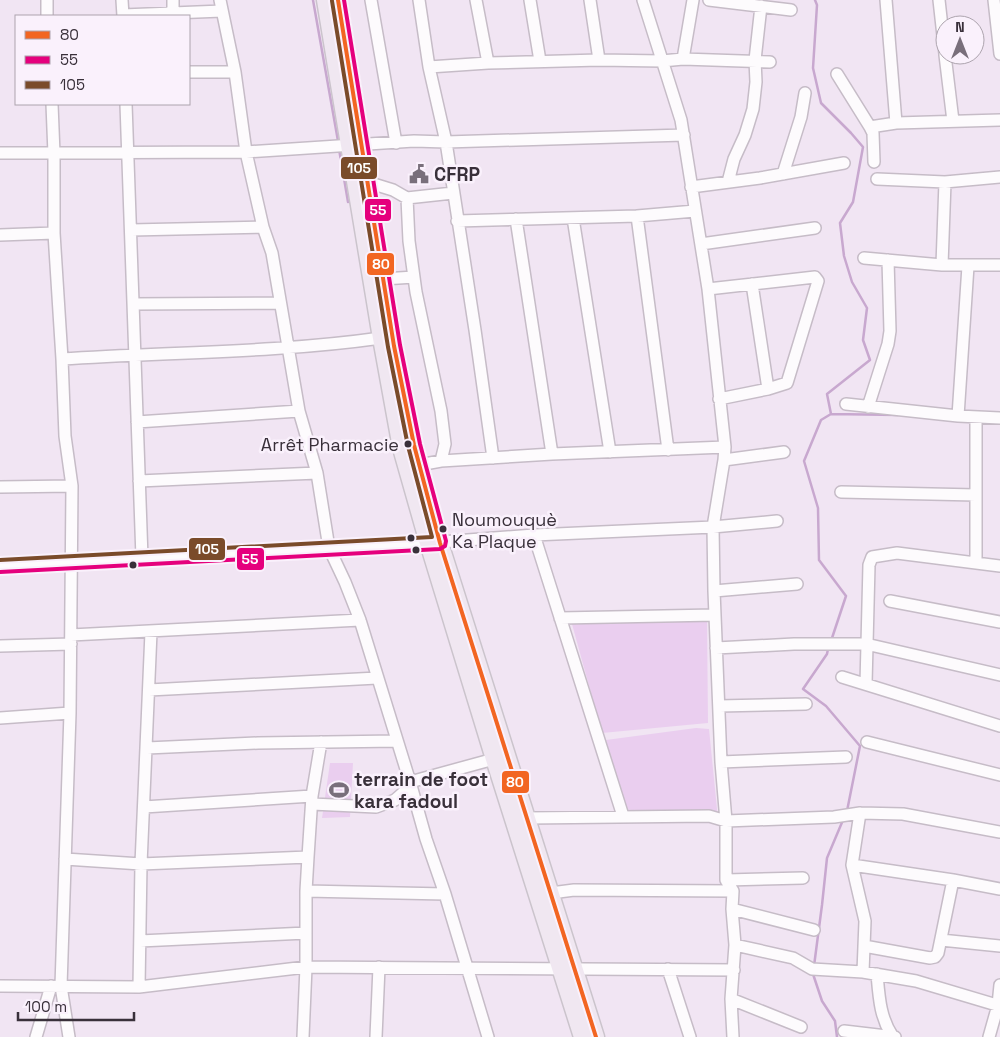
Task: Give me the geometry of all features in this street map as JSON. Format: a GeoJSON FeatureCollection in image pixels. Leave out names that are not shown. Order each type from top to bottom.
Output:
{"type":"FeatureCollection","features":[{"type":"Feature","properties":{"kind":"highway"},"geometry":{"type":"LineString","coordinates":[[324,0],[355,146],[368,182],[405,402],[434,543],[494,759],[568,968],[596,1037]]}},
{"type":"Feature","properties":{"kind":"highway"},"geometry":{"type":"LineString","coordinates":[[338,0],[355,146],[381,338],[401,448],[527,818],[550,893],[582,1037]]}},
{"type":"Feature","properties":{"kind":"street"},"geometry":{"type":"LineString","coordinates":[[47,0],[48,15]]}},
{"type":"Feature","properties":{"kind":"street"},"geometry":{"type":"LineString","coordinates":[[122,0],[123,15],[173,13],[221,6],[235,72],[246,152],[272,253],[299,411],[317,473],[329,548],[360,620],[488,1037]]}},
{"type":"Feature","properties":{"kind":"street"},"geometry":{"type":"LineString","coordinates":[[172,0],[173,13]]}},
{"type":"Feature","properties":{"kind":"street"},"geometry":{"type":"LineString","coordinates":[[371,0],[396,143]]}},
{"type":"Feature","properties":{"kind":"street"},"geometry":{"type":"LineString","coordinates":[[419,0],[429,67],[446,142],[493,458]]}},
{"type":"Feature","properties":{"kind":"street"},"geometry":{"type":"LineString","coordinates":[[476,0],[488,63]]}},
{"type":"Feature","properties":{"kind":"street"},"geometry":{"type":"LineString","coordinates":[[530,0],[540,61]]}},
{"type":"Feature","properties":{"kind":"street"},"geometry":{"type":"LineString","coordinates":[[590,0],[598,60]]}},
{"type":"Feature","properties":{"kind":"street"},"geometry":{"type":"LineString","coordinates":[[643,0],[682,120],[708,288],[724,447],[724,460],[713,527],[721,762],[726,821],[726,880],[733,891],[732,908],[735,944],[731,999],[733,1037]]}},
{"type":"Feature","properties":{"kind":"street"},"geometry":{"type":"LineString","coordinates":[[683,59],[693,0]]}},
{"type":"Feature","properties":{"kind":"street"},"geometry":{"type":"LineString","coordinates":[[709,0],[791,10]]}},
{"type":"Feature","properties":{"kind":"street"},"geometry":{"type":"LineString","coordinates":[[886,0],[896,123]]}},
{"type":"Feature","properties":{"kind":"street"},"geometry":{"type":"LineString","coordinates":[[939,0],[941,15]]}},
{"type":"Feature","properties":{"kind":"street"},"geometry":{"type":"LineString","coordinates":[[994,0],[1000,54]]}},
{"type":"Feature","properties":{"kind":"street"},"geometry":{"type":"LineString","coordinates":[[728,182],[734,159],[745,136],[753,109],[756,82],[755,60],[761,6]]}},
{"type":"Feature","properties":{"kind":"street"},"geometry":{"type":"LineString","coordinates":[[429,67],[488,63],[598,60],[662,61],[683,59],[770,62]]}},
{"type":"Feature","properties":{"kind":"street"},"geometry":{"type":"LineString","coordinates":[[946,65],[953,121]]}},
{"type":"Feature","properties":{"kind":"street"},"geometry":{"type":"LineString","coordinates":[[190,72],[235,72]]}},
{"type":"Feature","properties":{"kind":"street"},"geometry":{"type":"LineString","coordinates":[[837,74],[873,133],[874,162]]}},
{"type":"Feature","properties":{"kind":"street"},"geometry":{"type":"LineString","coordinates":[[783,174],[801,117],[805,93]]}},
{"type":"Feature","properties":{"kind":"street"},"geometry":{"type":"LineString","coordinates":[[36,1037],[56,986],[70,713],[72,486],[65,436],[54,233],[52,105]]}},
{"type":"Feature","properties":{"kind":"street"},"geometry":{"type":"LineString","coordinates":[[126,105],[142,558]]}},
{"type":"Feature","properties":{"kind":"street"},"geometry":{"type":"LineString","coordinates":[[870,127],[896,123],[1000,120]]}},
{"type":"Feature","properties":{"kind":"street"},"geometry":{"type":"LineString","coordinates":[[0,154],[246,152],[414,141],[446,142],[684,135]]}},
{"type":"Feature","properties":{"kind":"street"},"geometry":{"type":"LineString","coordinates":[[691,187],[844,163]]}},
{"type":"Feature","properties":{"kind":"street"},"geometry":{"type":"LineString","coordinates":[[877,179],[945,182],[1000,176]]}},
{"type":"Feature","properties":{"kind":"street"},"geometry":{"type":"LineString","coordinates":[[368,182],[393,190],[407,198],[453,193]]}},
{"type":"Feature","properties":{"kind":"street"},"geometry":{"type":"LineString","coordinates":[[942,264],[945,182]]}},
{"type":"Feature","properties":{"kind":"street"},"geometry":{"type":"LineString","coordinates":[[407,198],[409,241],[414,277],[441,411],[445,444],[441,461]]}},
{"type":"Feature","properties":{"kind":"street"},"geometry":{"type":"LineString","coordinates":[[457,221],[636,216],[695,212]]}},
{"type":"Feature","properties":{"kind":"street"},"geometry":{"type":"LineString","coordinates":[[636,216],[668,450]]}},
{"type":"Feature","properties":{"kind":"street"},"geometry":{"type":"LineString","coordinates":[[573,218],[610,452]]}},
{"type":"Feature","properties":{"kind":"street"},"geometry":{"type":"LineString","coordinates":[[516,219],[552,454]]}},
{"type":"Feature","properties":{"kind":"street"},"geometry":{"type":"LineString","coordinates":[[130,230],[264,227]]}},
{"type":"Feature","properties":{"kind":"street"},"geometry":{"type":"LineString","coordinates":[[701,244],[814,228]]}},
{"type":"Feature","properties":{"kind":"street"},"geometry":{"type":"LineString","coordinates":[[0,236],[54,233]]}},
{"type":"Feature","properties":{"kind":"street"},"geometry":{"type":"LineString","coordinates":[[864,258],[968,266],[1000,265]]}},
{"type":"Feature","properties":{"kind":"street"},"geometry":{"type":"LineString","coordinates":[[868,406],[888,344],[890,331],[888,260]]}},
{"type":"Feature","properties":{"kind":"street"},"geometry":{"type":"LineString","coordinates":[[958,416],[968,266]]}},
{"type":"Feature","properties":{"kind":"street"},"geometry":{"type":"LineString","coordinates":[[383,279],[414,277]]}},
{"type":"Feature","properties":{"kind":"street"},"geometry":{"type":"LineString","coordinates":[[708,288],[815,277],[818,281],[787,383],[719,399]]}},
{"type":"Feature","properties":{"kind":"street"},"geometry":{"type":"LineString","coordinates":[[752,284],[768,389]]}},
{"type":"Feature","properties":{"kind":"street"},"geometry":{"type":"LineString","coordinates":[[133,304],[280,303]]}},
{"type":"Feature","properties":{"kind":"street"},"geometry":{"type":"LineString","coordinates":[[62,359],[135,354],[288,349],[381,338]]}},
{"type":"Feature","properties":{"kind":"street"},"geometry":{"type":"LineString","coordinates":[[846,404],[958,416],[1000,418]]}},
{"type":"Feature","properties":{"kind":"street"},"geometry":{"type":"LineString","coordinates":[[137,422],[299,411]]}},
{"type":"Feature","properties":{"kind":"street"},"geometry":{"type":"LineString","coordinates":[[976,417],[976,563]]}},
{"type":"Feature","properties":{"kind":"street"},"geometry":{"type":"LineString","coordinates":[[419,465],[441,461],[552,454],[724,447]]}},
{"type":"Feature","properties":{"kind":"street"},"geometry":{"type":"LineString","coordinates":[[724,460],[784,452]]}},
{"type":"Feature","properties":{"kind":"street"},"geometry":{"type":"LineString","coordinates":[[139,481],[317,473]]}},
{"type":"Feature","properties":{"kind":"street"},"geometry":{"type":"LineString","coordinates":[[0,487],[72,486]]}},
{"type":"Feature","properties":{"kind":"street"},"geometry":{"type":"LineString","coordinates":[[841,492],[976,496]]}},
{"type":"Feature","properties":{"kind":"street"},"geometry":{"type":"LineString","coordinates":[[0,566],[434,543],[534,534],[713,527],[777,521]]}},
{"type":"Feature","properties":{"kind":"street"},"geometry":{"type":"LineString","coordinates":[[534,534],[623,816]]}},
{"type":"Feature","properties":{"kind":"street"},"geometry":{"type":"LineString","coordinates":[[866,684],[869,565],[872,556],[897,553],[1000,566]]}},
{"type":"Feature","properties":{"kind":"street"},"geometry":{"type":"LineString","coordinates":[[714,591],[797,584]]}},
{"type":"Feature","properties":{"kind":"street"},"geometry":{"type":"LineString","coordinates":[[890,601],[1000,622]]}},
{"type":"Feature","properties":{"kind":"street"},"geometry":{"type":"LineString","coordinates":[[560,618],[715,615]]}},
{"type":"Feature","properties":{"kind":"street"},"geometry":{"type":"LineString","coordinates":[[0,646],[152,632],[360,620]]}},
{"type":"Feature","properties":{"kind":"street"},"geometry":{"type":"LineString","coordinates":[[139,987],[141,864],[152,632]]}},
{"type":"Feature","properties":{"kind":"street"},"geometry":{"type":"LineString","coordinates":[[716,648],[794,644],[866,644],[1000,675]]}},
{"type":"Feature","properties":{"kind":"street"},"geometry":{"type":"LineString","coordinates":[[842,677],[1000,726]]}},
{"type":"Feature","properties":{"kind":"street"},"geometry":{"type":"LineString","coordinates":[[149,690],[377,678]]}},
{"type":"Feature","properties":{"kind":"street"},"geometry":{"type":"LineString","coordinates":[[719,706],[806,704]]}},
{"type":"Feature","properties":{"kind":"street"},"geometry":{"type":"LineString","coordinates":[[0,718],[70,713]]}},
{"type":"Feature","properties":{"kind":"street"},"geometry":{"type":"LineString","coordinates":[[147,748],[397,741]]}},
{"type":"Feature","properties":{"kind":"street"},"geometry":{"type":"LineString","coordinates":[[303,1037],[308,857],[312,800],[321,742]]}},
{"type":"Feature","properties":{"kind":"street"},"geometry":{"type":"LineString","coordinates":[[867,742],[1000,775]]}},
{"type":"Feature","properties":{"kind":"street"},"geometry":{"type":"LineString","coordinates":[[721,762],[846,757]]}},
{"type":"Feature","properties":{"kind":"street"},"geometry":{"type":"LineString","coordinates":[[144,807],[312,800],[376,807],[394,800],[411,784],[494,759]]}},
{"type":"Feature","properties":{"kind":"street"},"geometry":{"type":"LineString","coordinates":[[527,818],[709,816],[726,821],[860,813],[903,814],[1000,832]]}},
{"type":"Feature","properties":{"kind":"street"},"geometry":{"type":"LineString","coordinates":[[860,813],[852,865],[865,921],[863,972]]}},
{"type":"Feature","properties":{"kind":"street"},"geometry":{"type":"LineString","coordinates":[[64,859],[141,864],[308,857]]}},
{"type":"Feature","properties":{"kind":"street"},"geometry":{"type":"LineString","coordinates":[[852,865],[1000,889]]}},
{"type":"Feature","properties":{"kind":"street"},"geometry":{"type":"LineString","coordinates":[[726,880],[803,878]]}},
{"type":"Feature","properties":{"kind":"street"},"geometry":{"type":"LineString","coordinates":[[864,946],[930,958],[935,957],[938,953],[953,880]]}},
{"type":"Feature","properties":{"kind":"street"},"geometry":{"type":"LineString","coordinates":[[550,893],[574,890],[733,891]]}},
{"type":"Feature","properties":{"kind":"street"},"geometry":{"type":"LineString","coordinates":[[306,891],[445,894]]}},
{"type":"Feature","properties":{"kind":"street"},"geometry":{"type":"LineString","coordinates":[[732,908],[814,930]]}},
{"type":"Feature","properties":{"kind":"street"},"geometry":{"type":"LineString","coordinates":[[140,940],[306,932]]}},
{"type":"Feature","properties":{"kind":"street"},"geometry":{"type":"LineString","coordinates":[[941,940],[1000,946]]}},
{"type":"Feature","properties":{"kind":"street"},"geometry":{"type":"LineString","coordinates":[[735,944],[793,958],[815,969],[863,972],[916,981],[999,1006]]}},
{"type":"Feature","properties":{"kind":"street"},"geometry":{"type":"LineString","coordinates":[[0,986],[139,987],[306,967],[734,970]]}},
{"type":"Feature","properties":{"kind":"street"},"geometry":{"type":"LineString","coordinates":[[376,1037],[379,967]]}},
{"type":"Feature","properties":{"kind":"street"},"geometry":{"type":"LineString","coordinates":[[668,969],[690,1037]]}},
{"type":"Feature","properties":{"kind":"street"},"geometry":{"type":"LineString","coordinates":[[877,974],[880,1007],[886,1028],[893,1037]]}},
{"type":"Feature","properties":{"kind":"street"},"geometry":{"type":"LineString","coordinates":[[989,1037],[999,1006],[1000,985]]}},
{"type":"Feature","properties":{"kind":"street"},"geometry":{"type":"LineString","coordinates":[[56,986],[69,1037]]}},
{"type":"Feature","properties":{"kind":"street"},"geometry":{"type":"LineString","coordinates":[[731,999],[800,1027]]}},
{"type":"Feature","properties":{"kind":"street"},"geometry":{"type":"LineString","coordinates":[[844,1031],[893,1037]]}},
{"type":"Feature","properties":{"kind":"shaded area"},"geometry":{"type":"Polygon","coordinates":[[[707,619],[708,723],[602,733],[572,624],[707,619]]]}},
{"type":"Feature","properties":{"kind":"shaded area"},"geometry":{"type":"Polygon","coordinates":[[[696,728],[709,729],[718,819],[622,809],[606,740],[696,728]]]}},
{"type":"Feature","properties":{"kind":"shaded area","name":"terrain de foot kara fadoul"},"geometry":{"type":"Polygon","coordinates":[[[330,763],[353,763],[350,817],[322,818],[330,763]]]}},
{"type":"Feature","properties":{"kind":"waterway"},"geometry":{"type":"LineString","coordinates":[[313,0],[338,141]]}},
{"type":"Feature","properties":{"kind":"waterway"},"geometry":{"type":"LineString","coordinates":[[815,0],[817,5],[813,68],[821,103],[863,147],[853,202],[840,223],[844,256],[852,282],[867,308],[863,340],[870,360],[827,394],[831,414],[821,420],[804,461],[818,508],[819,560],[846,596],[831,641]]}},
{"type":"Feature","properties":{"kind":"waterway"},"geometry":{"type":"LineString","coordinates":[[339,149],[348,202]]}},
{"type":"Feature","properties":{"kind":"waterway"},"geometry":{"type":"LineString","coordinates":[[831,414],[898,415]]}},
{"type":"Feature","properties":{"kind":"waterway"},"geometry":{"type":"LineString","coordinates":[[828,649],[827,654],[803,689],[826,706],[860,746],[847,811]]}},
{"type":"Feature","properties":{"kind":"waterway"},"geometry":{"type":"LineString","coordinates":[[814,966],[827,858],[843,820]]}},
{"type":"Feature","properties":{"kind":"waterway"},"geometry":{"type":"LineString","coordinates":[[813,974],[822,1001],[835,1021],[837,1037]]}},
{"type":"Feature","properties":{"kind":"transit line","name":"80"},"geometry":{"type":"LineString","coordinates":[[338,0],[394,346],[414,445],[440,543],[596,1037]]}},
{"type":"Feature","properties":{"kind":"transit line","name":"55"},"geometry":{"type":"LineString","coordinates":[[0,572],[440,549],[445,546],[446,541],[420,444],[400,345],[344,0]]}},
{"type":"Feature","properties":{"kind":"transit line","name":"105"},"geometry":{"type":"LineString","coordinates":[[0,560],[432,537],[408,446],[388,347],[332,1]]}},
{"type":"Feature","properties":{"kind":"place","name":"CFRP"},"geometry":{"type":"Point","coordinates":[419,174]}},
{"type":"Feature","properties":{"kind":"place","name":"Arrêt Pharmacie"},"geometry":{"type":"Point","coordinates":[408,444]}},
{"type":"Feature","properties":{"kind":"place","name":"Noumouquè Ka Plaque"},"geometry":{"type":"Point","coordinates":[443,529]}},
{"type":"Feature","properties":{"kind":"place","name":"terrain de foot kara fadoul"},"geometry":{"type":"Point","coordinates":[339,790]}}]}
